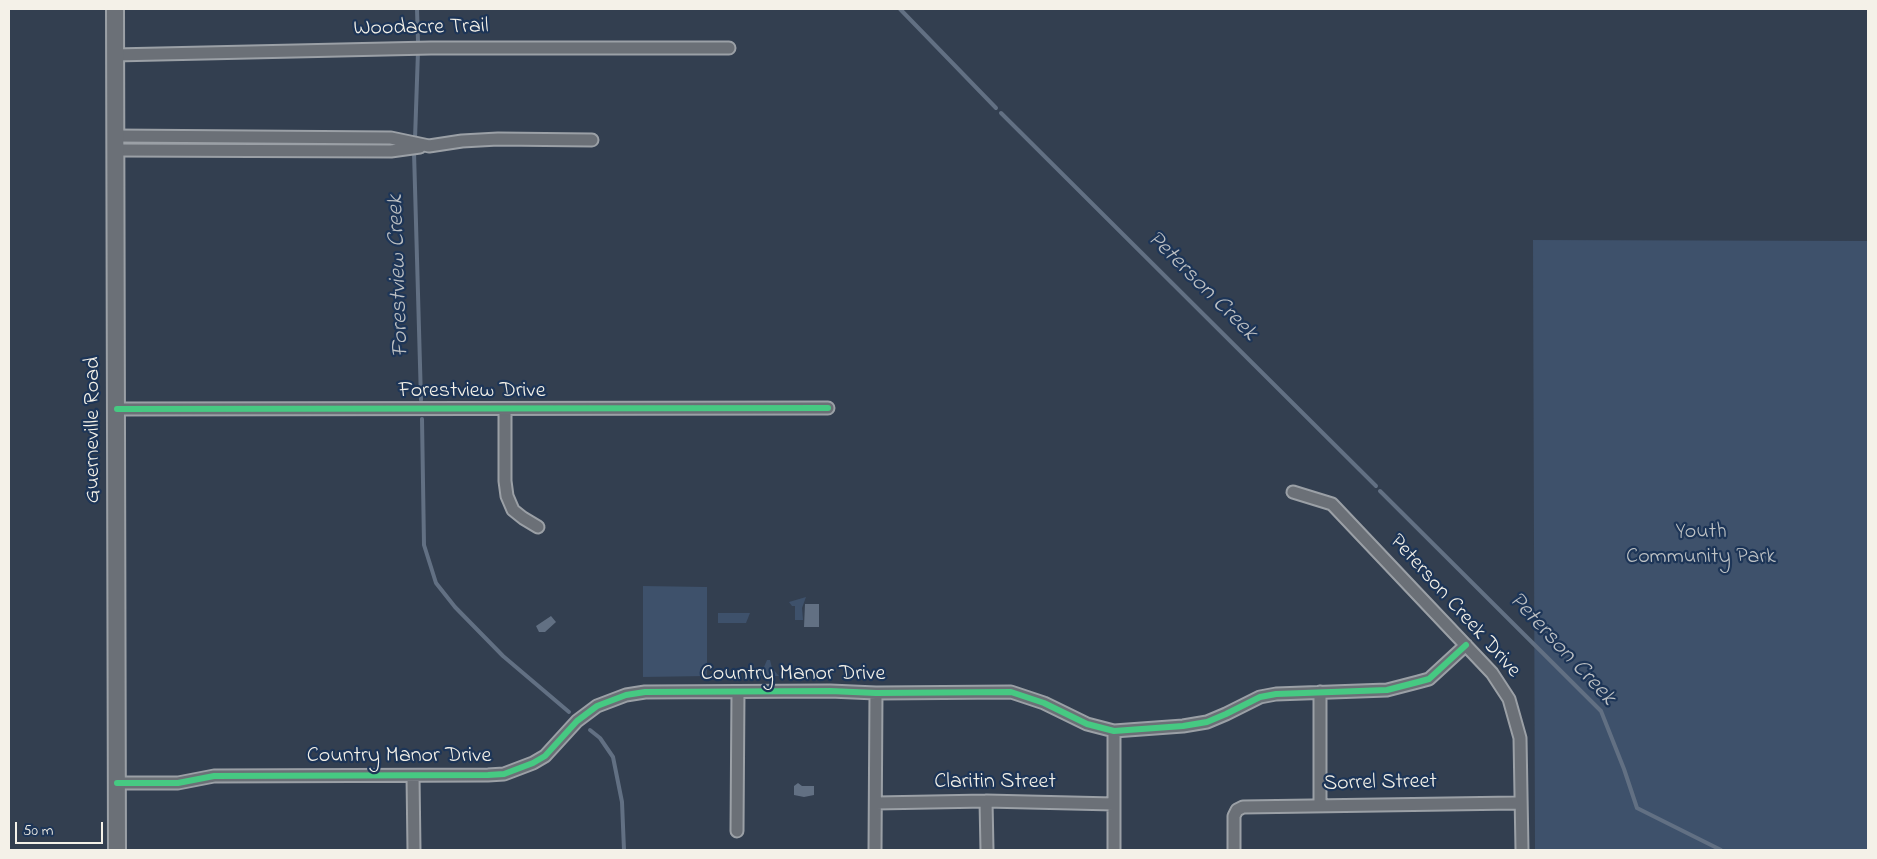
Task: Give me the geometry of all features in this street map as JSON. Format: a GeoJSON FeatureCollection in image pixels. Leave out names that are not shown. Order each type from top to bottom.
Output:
{"type":"FeatureCollection","features":[{"type":"Feature","properties":{"kind":"main road","name":"Guerneville Road"},"geometry":{"type":"LineString","coordinates":[[115,9],[117,850]]}},
{"type":"Feature","properties":{"kind":"street","name":"Woodacre Trail"},"geometry":{"type":"LineString","coordinates":[[114,55],[431,48],[729,48]]}},
{"type":"Feature","properties":{"kind":"street"},"geometry":{"type":"LineString","coordinates":[[115,143],[391,151],[462,141],[498,139],[592,140]]}},
{"type":"Feature","properties":{"kind":"street","name":"Forestview Drive"},"geometry":{"type":"LineString","coordinates":[[117,410],[828,408]]}},
{"type":"Feature","properties":{"kind":"street"},"geometry":{"type":"LineString","coordinates":[[506,410],[505,481],[507,496],[513,510],[538,526]]}},
{"type":"Feature","properties":{"kind":"street","name":"Peterson Creek Drive"},"geometry":{"type":"LineString","coordinates":[[1293,492],[1332,504],[1492,672],[1510,699],[1520,738],[1522,850]]}},
{"type":"Feature","properties":{"kind":"street","name":"Country Manor Drive"},"geometry":{"type":"LineString","coordinates":[[117,783],[178,783],[214,776],[488,775],[513,771],[545,756],[589,712],[607,702],[626,695],[645,692],[1011,692],[1044,703],[1088,724],[1114,731],[1183,726],[1207,722],[1260,697],[1276,694],[1387,690],[1429,679],[1466,645]]}},
{"type":"Feature","properties":{"kind":"street"},"geometry":{"type":"LineString","coordinates":[[736,831],[738,692]]}},
{"type":"Feature","properties":{"kind":"street"},"geometry":{"type":"LineString","coordinates":[[1320,692],[1320,805]]}},
{"type":"Feature","properties":{"kind":"street"},"geometry":{"type":"LineString","coordinates":[[875,850],[876,693]]}},
{"type":"Feature","properties":{"kind":"street"},"geometry":{"type":"LineString","coordinates":[[1114,731],[1114,850]]}},
{"type":"Feature","properties":{"kind":"street"},"geometry":{"type":"LineString","coordinates":[[414,776],[414,850]]}},
{"type":"Feature","properties":{"kind":"street"},"geometry":{"type":"LineString","coordinates":[[986,801],[987,850]]}},
{"type":"Feature","properties":{"kind":"street","name":"Claritin Street"},"geometry":{"type":"LineString","coordinates":[[876,803],[986,801],[1114,804]]}},
{"type":"Feature","properties":{"kind":"street","name":"Sorrel Street"},"geometry":{"type":"LineString","coordinates":[[1234,850],[1234,816],[1240,808],[1247,806],[1520,804]]}},
{"type":"Feature","properties":{"kind":"green space","name":"Youth Community Park"},"geometry":{"type":"Polygon","coordinates":[[[1533,240],[1868,241],[1868,850],[1535,850],[1533,240]]]}},
{"type":"Feature","properties":{"kind":"green space"},"geometry":{"type":"Polygon","coordinates":[[[643,586],[707,587],[707,676],[643,677],[643,586]]]}},
{"type":"Feature","properties":{"kind":"green space"},"geometry":{"type":"Polygon","coordinates":[[[806,597],[802,608],[803,620],[795,620],[795,606],[792,606],[789,602],[806,597]]]}},
{"type":"Feature","properties":{"kind":"green space"},"geometry":{"type":"Polygon","coordinates":[[[718,613],[750,613],[746,623],[718,623],[718,613]]]}},
{"type":"Feature","properties":{"kind":"green space"},"geometry":{"type":"Polygon","coordinates":[[[767,660],[770,660],[772,668],[779,676],[757,676],[767,660]]]}},
{"type":"Feature","properties":{"kind":"shaded area"},"geometry":{"type":"Polygon","coordinates":[[[805,604],[819,604],[819,627],[804,627],[805,604]]]}},
{"type":"Feature","properties":{"kind":"shaded area"},"geometry":{"type":"Polygon","coordinates":[[[551,616],[556,622],[545,632],[539,632],[536,626],[551,616]]]}},
{"type":"Feature","properties":{"kind":"shaded area"},"geometry":{"type":"Polygon","coordinates":[[[798,783],[802,786],[814,786],[814,795],[804,797],[794,795],[794,786],[798,783]]]}},
{"type":"Feature","properties":{"kind":"waterway","name":"Forestview Creek"},"geometry":{"type":"LineString","coordinates":[[417,9],[418,42]]}},
{"type":"Feature","properties":{"kind":"waterway","name":"Peterson Creek"},"geometry":{"type":"LineString","coordinates":[[900,9],[996,108]]}},
{"type":"Feature","properties":{"kind":"waterway","name":"Forestview Creek"},"geometry":{"type":"LineString","coordinates":[[415,139],[418,51]]}},
{"type":"Feature","properties":{"kind":"waterway","name":"Peterson Creek"},"geometry":{"type":"LineString","coordinates":[[1001,113],[1376,486]]}},
{"type":"Feature","properties":{"kind":"waterway","name":"Forestview Creek"},"geometry":{"type":"LineString","coordinates":[[414,152],[421,400]]}},
{"type":"Feature","properties":{"kind":"waterway","name":"Forestview Creek"},"geometry":{"type":"LineString","coordinates":[[422,419],[424,545],[436,583],[455,607],[503,656],[569,712]]}},
{"type":"Feature","properties":{"kind":"waterway","name":"Peterson Creek"},"geometry":{"type":"LineString","coordinates":[[1380,491],[1601,711],[1637,808],[1721,850]]}},
{"type":"Feature","properties":{"kind":"waterway","name":"Forestview Creek"},"geometry":{"type":"LineString","coordinates":[[590,730],[600,738],[613,757],[622,802],[624,850]]}},
{"type":"Feature","properties":{"kind":"cycle path"},"geometry":{"type":"LineString","coordinates":[[117,409],[828,408]]}},
{"type":"Feature","properties":{"kind":"cycle path"},"geometry":{"type":"LineString","coordinates":[[117,783],[178,783],[214,776],[504,774],[533,763],[545,756],[577,721],[597,706],[626,695],[645,692],[1011,692],[1044,703],[1087,724],[1114,731],[1183,726],[1207,722],[1260,697],[1276,694],[1387,690],[1429,679],[1466,645]]}}]}
